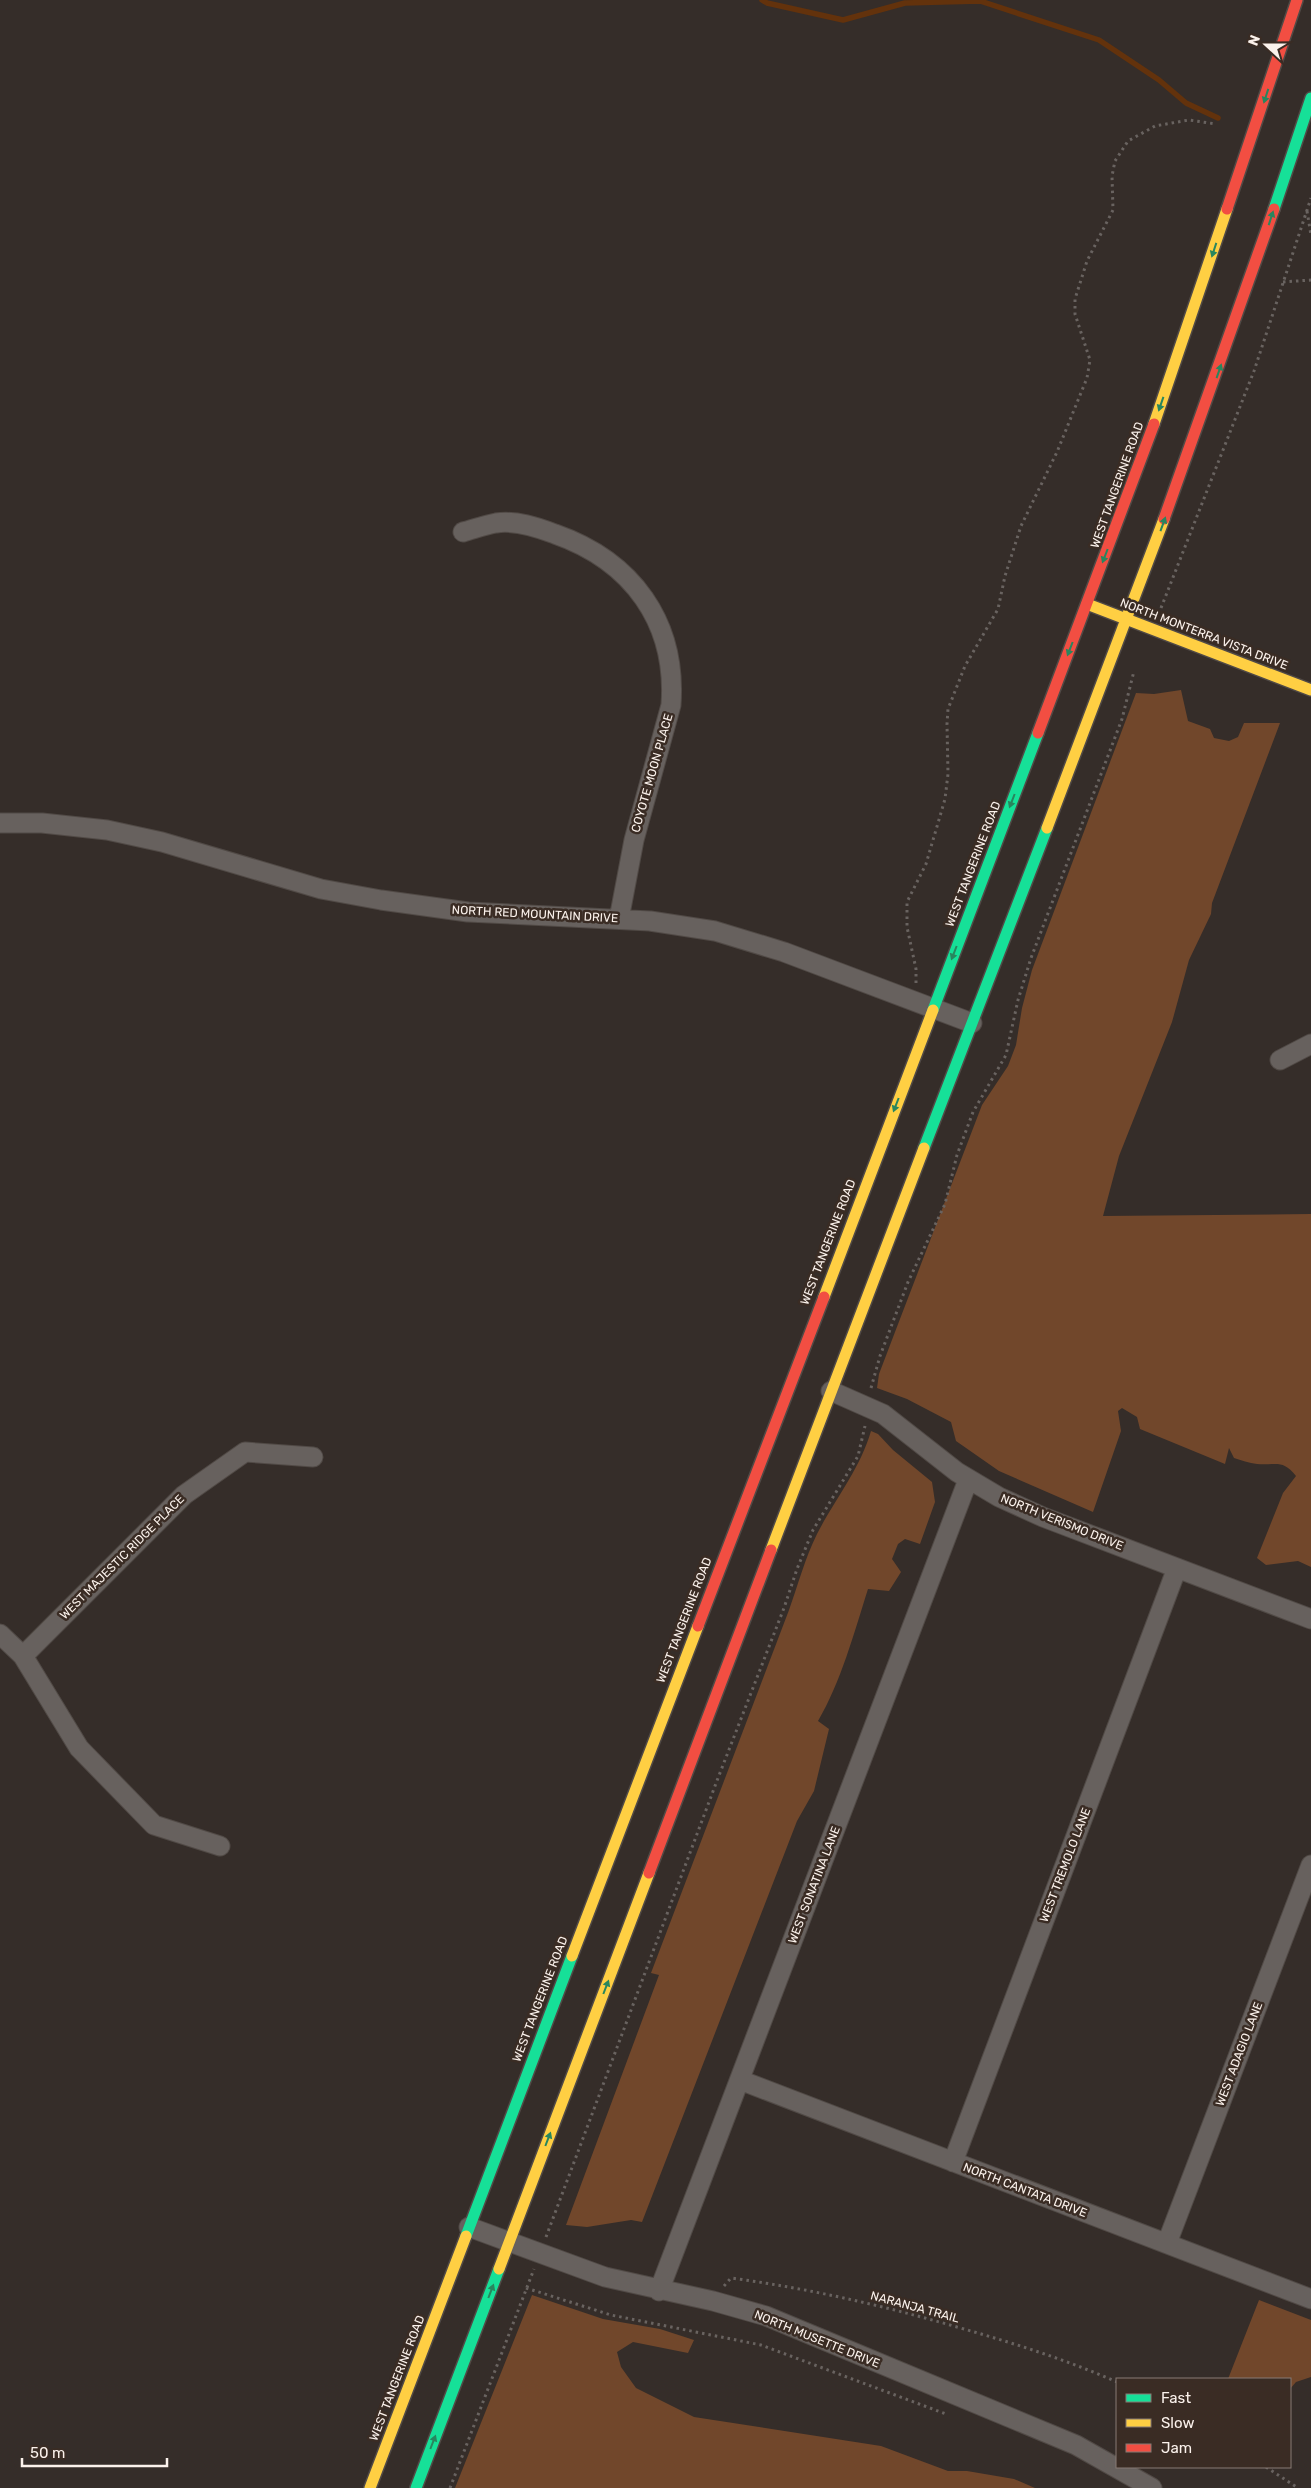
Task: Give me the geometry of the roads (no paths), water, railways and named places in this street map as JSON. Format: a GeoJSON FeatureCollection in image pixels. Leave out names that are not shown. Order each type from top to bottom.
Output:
{"type":"FeatureCollection","features":[{"type":"Feature","properties":{"kind":"main road","name":"WEST TANGERINE ROAD"},"geometry":{"type":"LineString","coordinates":[[370,2488],[1087,604],[1189,325],[1297,0]]}},
{"type":"Feature","properties":{"kind":"main road"},"geometry":{"type":"LineString","coordinates":[[416,2488],[831,1391],[1128,619],[1218,374],[1311,98]]}},
{"type":"Feature","properties":{"kind":"main road","name":"NORTH MONTERRA VISTA DRIVE"},"geometry":{"type":"LineString","coordinates":[[1087,604],[1311,690]]}},
{"type":"Feature","properties":{"kind":"street","name":"COYOTE MOON PLACE"},"geometry":{"type":"LineString","coordinates":[[463,532],[497,523],[520,524],[576,541],[605,558],[628,578],[649,604],[662,632],[671,677],[671,705],[634,840],[619,919]]}},
{"type":"Feature","properties":{"kind":"street","name":"NORTH RED MOUNTAIN DRIVE"},"geometry":{"type":"LineString","coordinates":[[0,823],[42,823],[107,830],[162,842],[321,889],[381,900],[476,912],[619,919],[685,926],[734,936],[784,952],[972,1023]]}},
{"type":"Feature","properties":{"kind":"street"},"geometry":{"type":"LineString","coordinates":[[1280,1060],[1311,1044]]}},
{"type":"Feature","properties":{"kind":"street","name":"NORTH VERISMO DRIVE"},"geometry":{"type":"LineString","coordinates":[[831,1391],[883,1414],[968,1480],[999,1497],[1043,1517],[1311,1619]]}},
{"type":"Feature","properties":{"kind":"street","name":"WEST MAJESTIC RIDGE PLACE"},"geometry":{"type":"LineString","coordinates":[[23,1656],[184,1494],[245,1452],[313,1457]]}},
{"type":"Feature","properties":{"kind":"street","name":"WEST SONATINA LANE"},"geometry":{"type":"LineString","coordinates":[[659,2291],[968,1480]]}},
{"type":"Feature","properties":{"kind":"street","name":"WEST TREMOLO LANE"},"geometry":{"type":"LineString","coordinates":[[953,2162],[1177,1568]]}},
{"type":"Feature","properties":{"kind":"street"},"geometry":{"type":"LineString","coordinates":[[0,1634],[23,1656],[79,1748],[154,1825],[220,1846]]}},
{"type":"Feature","properties":{"kind":"street","name":"WEST ADAGIO LANE"},"geometry":{"type":"LineString","coordinates":[[1167,2243],[1311,1865]]}},
{"type":"Feature","properties":{"kind":"street","name":"NORTH CANTATA DRIVE"},"geometry":{"type":"LineString","coordinates":[[740,2080],[1311,2299]]}},
{"type":"Feature","properties":{"kind":"street","name":"NORTH MUSETTE DRIVE"},"geometry":{"type":"LineString","coordinates":[[469,2227],[583,2270],[659,2291],[713,2301],[766,2316],[1076,2445],[1116,2468]]}},
{"type":"Feature","properties":{"kind":"street","name":"NORTH MUSETTE DRIVE"},"geometry":{"type":"LineString","coordinates":[[1117,2468],[1152,2488]]}},
{"type":"Feature","properties":{"kind":"waterway"},"geometry":{"type":"LineString","coordinates":[[762,0],[767,3],[843,20],[905,3],[980,1],[1099,40],[1159,80],[1186,103],[1218,118]]}}]}
